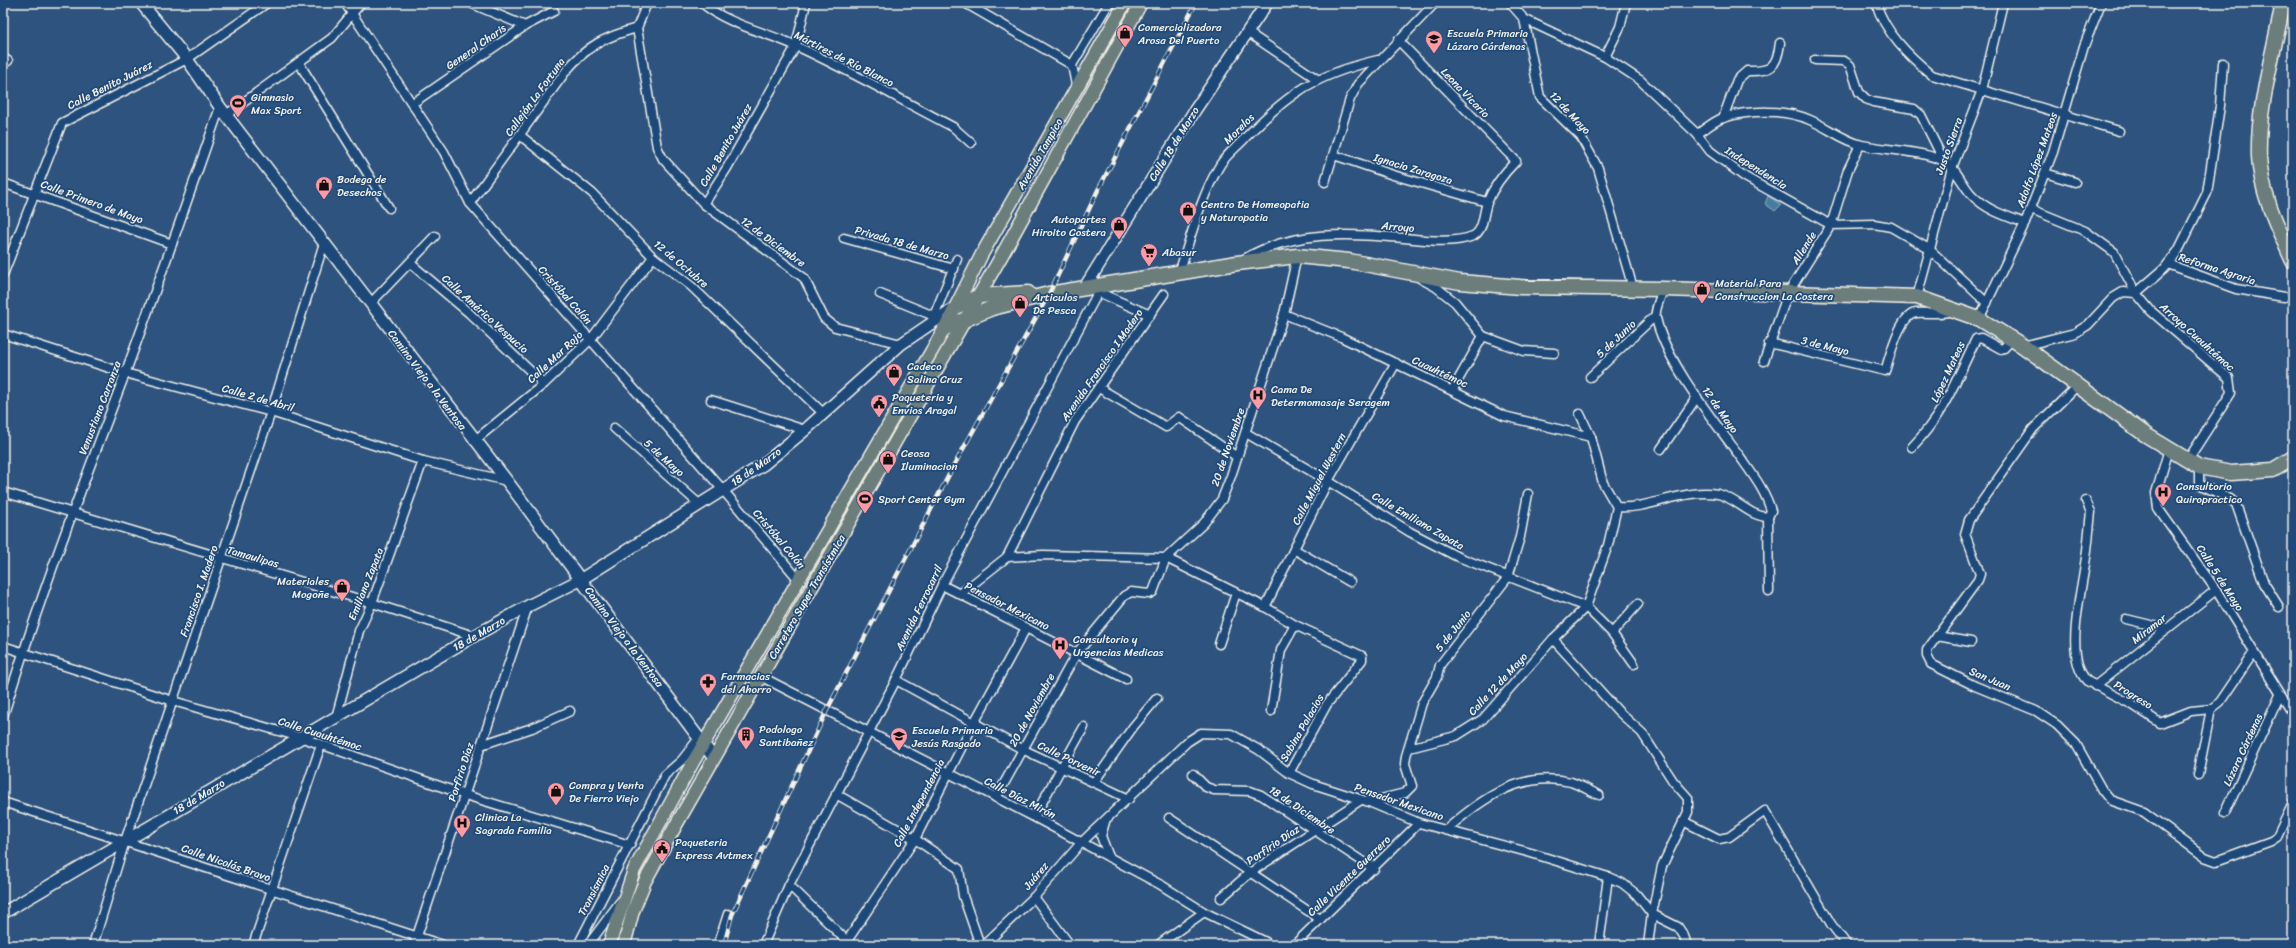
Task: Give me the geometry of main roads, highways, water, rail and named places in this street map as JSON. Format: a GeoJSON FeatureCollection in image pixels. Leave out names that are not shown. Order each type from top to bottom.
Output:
{"type":"FeatureCollection","features":[{"type":"Feature","properties":{"kind":"highway"},"geometry":{"type":"LineString","coordinates":[[2283,3],[2262,119],[2259,157],[2264,185],[2274,220],[2293,261]]}},
{"type":"Feature","properties":{"kind":"highway"},"geometry":{"type":"LineString","coordinates":[[945,328],[992,308],[1049,294],[1095,288],[1237,263],[1297,256],[1350,261],[1414,275],[1460,282],[1520,287],[1663,288],[1917,297],[1980,319],[2018,342],[2146,435],[2193,464],[2231,473],[2273,470],[2293,458]]}},
{"type":"Feature","properties":{"kind":"highway"},"geometry":{"type":"LineString","coordinates":[[958,306],[979,296],[1006,293],[1049,294]]}},
{"type":"Feature","properties":{"kind":"main road","name":"Camino Viejo a la Ventosa"},"geometry":{"type":"LineString","coordinates":[[141,3],[186,59],[223,111],[474,441],[507,481],[713,757]]}},
{"type":"Feature","properties":{"kind":"main road","name":"Avenida Tampico"},"geometry":{"type":"LineString","coordinates":[[958,306],[982,254],[1077,91],[1126,3]]}},
{"type":"Feature","properties":{"kind":"main road","name":"Avenida Tampico"},"geometry":{"type":"LineString","coordinates":[[979,296],[1141,3]]}},
{"type":"Feature","properties":{"kind":"main road","name":"Calle 18 de Marzo"},"geometry":{"type":"LineString","coordinates":[[1095,288],[1157,170],[1266,3]]}},
{"type":"Feature","properties":{"kind":"main road","name":"Carretera Super Transístmica"},"geometry":{"type":"LineString","coordinates":[[624,945],[645,881],[713,757],[762,677],[979,296]]}},
{"type":"Feature","properties":{"kind":"main road","name":"Carretera Super Transístmica"},"geometry":{"type":"LineString","coordinates":[[610,945],[623,899],[634,870],[701,741],[823,541],[958,306]]}},
{"type":"Feature","properties":{"kind":"main road","name":"18 de Marzo"},"geometry":{"type":"LineString","coordinates":[[3,913],[474,636],[528,606],[580,580],[723,490],[775,456],[901,344],[933,320],[958,306]]}},
{"type":"Feature","properties":{"kind":"main road"},"geometry":{"type":"LineString","coordinates":[[933,320],[945,328]]}},
{"type":"Feature","properties":{"kind":"main road"},"geometry":{"type":"LineString","coordinates":[[823,541],[835,548]]}},
{"type":"Feature","properties":{"kind":"water"},"geometry":{"type":"Polygon","coordinates":[[[1768,196],[1781,205],[1775,211],[1765,204],[1768,196]]]}},
{"type":"Feature","properties":{"kind":"railway"},"geometry":{"type":"LineString","coordinates":[[724,945],[732,915],[827,710],[952,469],[1049,294],[1098,190],[1196,3]]}},
{"type":"Feature","properties":{"kind":"place","name":"Comercializadora Arosa Del Puerto"},"geometry":{"type":"Point","coordinates":[1125,48]}},
{"type":"Feature","properties":{"kind":"place","name":"Escuela Primaria Lázaro Cárdenas"},"geometry":{"type":"Point","coordinates":[1434,54]}},
{"type":"Feature","properties":{"kind":"place","name":"Gimnasio Max Sport"},"geometry":{"type":"Point","coordinates":[238,118]}},
{"type":"Feature","properties":{"kind":"place","name":"Bodega de Desechos"},"geometry":{"type":"Point","coordinates":[324,200]}},
{"type":"Feature","properties":{"kind":"place","name":"Centro De Homeopatia y Naturopatia"},"geometry":{"type":"Point","coordinates":[1188,225]}},
{"type":"Feature","properties":{"kind":"place","name":"Autopartes Hiroito Costera"},"geometry":{"type":"Point","coordinates":[1119,240]}},
{"type":"Feature","properties":{"kind":"place","name":"Abasur"},"geometry":{"type":"Point","coordinates":[1149,267]}},
{"type":"Feature","properties":{"kind":"place","name":"Material Para Construccion La Costera"},"geometry":{"type":"Point","coordinates":[1702,304]}},
{"type":"Feature","properties":{"kind":"place","name":"Articulos De Pesca"},"geometry":{"type":"Point","coordinates":[1020,318]}},
{"type":"Feature","properties":{"kind":"place","name":"Cadeco Salina Cruz"},"geometry":{"type":"Point","coordinates":[894,387]}},
{"type":"Feature","properties":{"kind":"place","name":"Cama De Determomasaje Seragem"},"geometry":{"type":"Point","coordinates":[1258,410]}},
{"type":"Feature","properties":{"kind":"place","name":"Paqueteria y Envios Aragal"},"geometry":{"type":"Point","coordinates":[879,418]}},
{"type":"Feature","properties":{"kind":"place","name":"Ceosa Iluminacion"},"geometry":{"type":"Point","coordinates":[888,474]}},
{"type":"Feature","properties":{"kind":"place","name":"Consultorio Quiropractico"},"geometry":{"type":"Point","coordinates":[2163,507]}},
{"type":"Feature","properties":{"kind":"place","name":"Sport Center Gym"},"geometry":{"type":"Point","coordinates":[865,514]}},
{"type":"Feature","properties":{"kind":"place","name":"Materiales Mogoñe"},"geometry":{"type":"Point","coordinates":[342,602]}},
{"type":"Feature","properties":{"kind":"place","name":"Consultorio y Urgencias Medicas"},"geometry":{"type":"Point","coordinates":[1060,660]}},
{"type":"Feature","properties":{"kind":"place","name":"Farmacias del Ahorro"},"geometry":{"type":"Point","coordinates":[708,697]}},
{"type":"Feature","properties":{"kind":"place","name":"Podologo Santibañez"},"geometry":{"type":"Point","coordinates":[746,750]}},
{"type":"Feature","properties":{"kind":"place","name":"Escuela Primaria Jesús Rasgado"},"geometry":{"type":"Point","coordinates":[899,751]}},
{"type":"Feature","properties":{"kind":"place","name":"Compra y Venta De Fierro Viejo"},"geometry":{"type":"Point","coordinates":[556,806]}},
{"type":"Feature","properties":{"kind":"place","name":"Clinica La Sagrada Familia"},"geometry":{"type":"Point","coordinates":[462,838]}},
{"type":"Feature","properties":{"kind":"place","name":"Paqueteria Express Avtmex"},"geometry":{"type":"Point","coordinates":[662,863]}}]}
